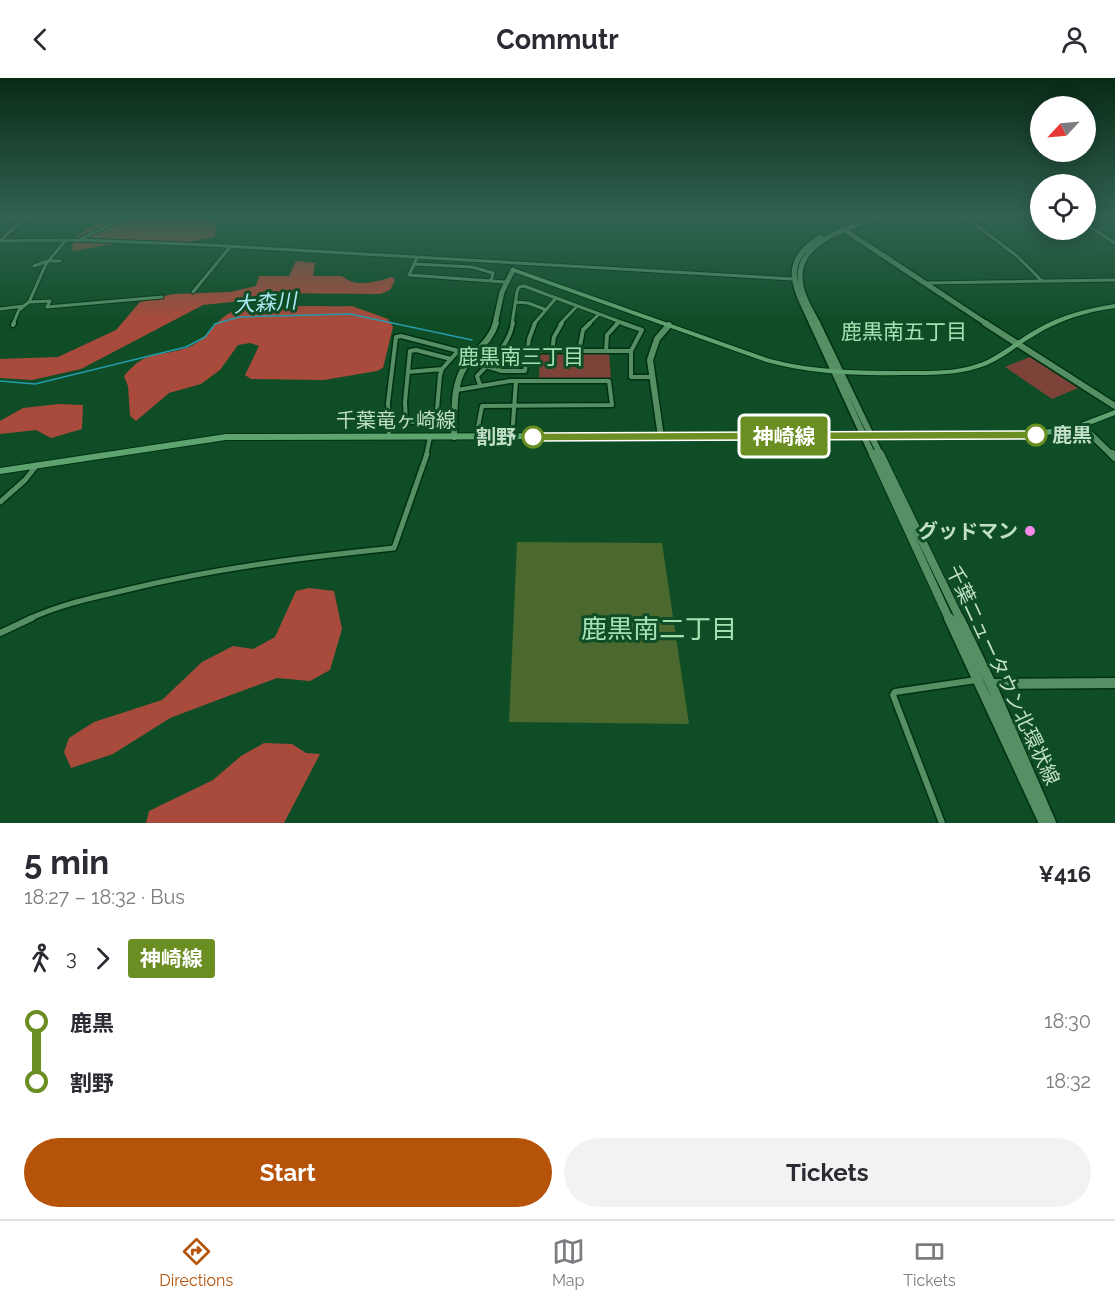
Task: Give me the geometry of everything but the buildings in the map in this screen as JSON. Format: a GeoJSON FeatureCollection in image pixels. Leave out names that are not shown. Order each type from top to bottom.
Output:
{"type":"FeatureCollection","features":[{"type":"Feature","properties":{"kind":"main road","name":"千葉ニュータウン北環状線"},"geometry":{"type":"LineString","coordinates":[[800,253],[795,262],[793,279],[833,373],[991,684],[1051,823]]}},
{"type":"Feature","properties":{"kind":"main road","name":"千葉ニュータウン北環状線"},"geometry":{"type":"LineString","coordinates":[[807,253],[800,262],[798,273],[801,289],[1044,823]]}},
{"type":"Feature","properties":{"kind":"main road"},"geometry":{"type":"LineString","coordinates":[[880,253],[1115,406]]}},
{"type":"Feature","properties":{"kind":"main road"},"geometry":{"type":"LineString","coordinates":[[454,437],[460,374],[494,330],[499,297],[513,270],[768,361],[805,370],[841,374],[923,373],[964,369],[993,360],[1067,316],[1115,306]]}},
{"type":"Feature","properties":{"kind":"main road"},"geometry":{"type":"LineString","coordinates":[[661,437],[651,377],[651,350],[669,325]]}},
{"type":"Feature","properties":{"kind":"main road","name":"千葉竜ヶ崎線"},"geometry":{"type":"LineString","coordinates":[[0,471],[219,438],[1027,435],[1059,432],[1082,426],[1115,412]]}},
{"type":"Feature","properties":{"kind":"main road"},"geometry":{"type":"LineString","coordinates":[[1082,426],[1115,457]]}},
{"type":"Feature","properties":{"kind":"main road"},"geometry":{"type":"LineString","coordinates":[[991,684],[1115,683]]}},
{"type":"Feature","properties":{"kind":"street"},"geometry":{"type":"LineString","coordinates":[[13,325],[19,310],[29,302],[48,261],[55,253]]}},
{"type":"Feature","properties":{"kind":"street"},"geometry":{"type":"LineString","coordinates":[[193,292],[225,253]]}},
{"type":"Feature","properties":{"kind":"street"},"geometry":{"type":"LineString","coordinates":[[328,253],[793,279]]}},
{"type":"Feature","properties":{"kind":"street"},"geometry":{"type":"LineString","coordinates":[[1012,253],[1043,283]]}},
{"type":"Feature","properties":{"kind":"street"},"geometry":{"type":"LineString","coordinates":[[417,258],[409,275],[505,282]]}},
{"type":"Feature","properties":{"kind":"street"},"geometry":{"type":"LineString","coordinates":[[34,266],[48,261],[60,261]]}},
{"type":"Feature","properties":{"kind":"street"},"geometry":{"type":"LineString","coordinates":[[414,264],[472,267],[493,273],[491,281]]}},
{"type":"Feature","properties":{"kind":"street"},"geometry":{"type":"LineString","coordinates":[[926,283],[1043,283],[1115,280]]}},
{"type":"Feature","properties":{"kind":"street"},"geometry":{"type":"LineString","coordinates":[[480,385],[477,376],[505,345],[511,334],[519,287],[524,286],[642,330],[631,351],[631,377],[651,377]]}},
{"type":"Feature","properties":{"kind":"street"},"geometry":{"type":"LineString","coordinates":[[29,302],[50,301],[47,307],[162,297]]}},
{"type":"Feature","properties":{"kind":"street"},"geometry":{"type":"LineString","coordinates":[[485,366],[502,371],[525,371],[530,329],[543,309],[556,298]]}},
{"type":"Feature","properties":{"kind":"street"},"geometry":{"type":"LineString","coordinates":[[516,303],[528,303],[543,309]]}},
{"type":"Feature","properties":{"kind":"street"},"geometry":{"type":"LineString","coordinates":[[0,309],[24,306]]}},
{"type":"Feature","properties":{"kind":"street"},"geometry":{"type":"LineString","coordinates":[[552,351],[557,326],[577,306]]}},
{"type":"Feature","properties":{"kind":"street"},"geometry":{"type":"LineString","coordinates":[[579,351],[583,330],[598,314]]}},
{"type":"Feature","properties":{"kind":"street"},"geometry":{"type":"LineString","coordinates":[[606,351],[607,335],[619,321]]}},
{"type":"Feature","properties":{"kind":"street"},"geometry":{"type":"LineString","coordinates":[[389,436],[388,403],[396,337],[401,336],[475,355]]}},
{"type":"Feature","properties":{"kind":"street"},"geometry":{"type":"LineString","coordinates":[[451,359],[416,350],[410,351],[406,422],[456,421]]}},
{"type":"Feature","properties":{"kind":"street"},"geometry":{"type":"LineString","coordinates":[[436,422],[442,369],[458,351]]}},
{"type":"Feature","properties":{"kind":"street"},"geometry":{"type":"LineString","coordinates":[[526,351],[631,351]]}},
{"type":"Feature","properties":{"kind":"street"},"geometry":{"type":"LineString","coordinates":[[408,372],[442,369]]}},
{"type":"Feature","properties":{"kind":"street"},"geometry":{"type":"LineString","coordinates":[[457,390],[516,381],[609,381],[612,405],[482,406],[476,437]]}},
{"type":"Feature","properties":{"kind":"street"},"geometry":{"type":"LineString","coordinates":[[512,437],[516,381]]}},
{"type":"Feature","properties":{"kind":"street"},"geometry":{"type":"LineString","coordinates":[[0,633],[47,611],[184,576],[300,557],[393,548],[427,454],[430,437]]}},
{"type":"Feature","properties":{"kind":"street"},"geometry":{"type":"LineString","coordinates":[[0,502],[25,480],[37,465]]}},
{"type":"Feature","properties":{"kind":"street"},"geometry":{"type":"LineString","coordinates":[[942,823],[894,695],[895,692],[977,680]]}},
{"type":"Feature","properties":{"kind":"shaded area"},"geometry":{"type":"Polygon","coordinates":[[[296,261],[315,263],[313,276],[342,276],[347,280],[360,283],[392,277],[395,280],[390,290],[380,294],[264,293],[241,301],[203,305],[81,369],[32,380],[0,378],[0,359],[58,357],[116,330],[140,302],[173,294],[230,292],[256,286],[259,276],[289,276],[296,261]]]}},
{"type":"Feature","properties":{"kind":"shaded area"},"geometry":{"type":"Polygon","coordinates":[[[273,306],[352,306],[388,319],[393,327],[383,368],[377,371],[324,380],[251,379],[245,375],[259,346],[250,343],[238,345],[220,370],[201,384],[169,393],[136,421],[130,416],[128,386],[124,376],[132,367],[147,357],[195,344],[221,319],[232,312],[273,306]]]}},
{"type":"Feature","properties":{"kind":"shaded area"},"geometry":{"type":"Polygon","coordinates":[[[540,353],[609,353],[611,379],[539,379],[540,353]]]}},
{"type":"Feature","properties":{"kind":"shaded area"},"geometry":{"type":"Polygon","coordinates":[[[1030,357],[1078,388],[1052,399],[1005,367],[1030,357]]]}},
{"type":"Feature","properties":{"kind":"shaded area"},"geometry":{"type":"Polygon","coordinates":[[[59,404],[83,405],[82,429],[51,438],[36,430],[0,434],[0,421],[23,408],[59,404]]]}},
{"type":"Feature","properties":{"kind":"shaded area"},"geometry":{"type":"Polygon","coordinates":[[[309,588],[334,591],[342,629],[330,670],[310,681],[277,678],[170,718],[113,754],[71,768],[64,752],[69,738],[94,722],[162,700],[202,662],[233,646],[253,649],[275,637],[296,591],[309,588]]]}},
{"type":"Feature","properties":{"kind":"shaded area"},"geometry":{"type":"Polygon","coordinates":[[[264,743],[292,744],[306,753],[320,754],[284,823],[146,823],[149,811],[213,780],[241,756],[264,743]]]}},
{"type":"Feature","properties":{"kind":"waterway","name":"大森川"},"geometry":{"type":"LineString","coordinates":[[0,381],[35,384],[186,347],[205,337],[215,324],[239,317],[350,314],[472,340]]}},
{"type":"Feature","properties":{"kind":"bus line","name":"神崎線"},"geometry":{"type":"LineString","coordinates":[[533,437],[1036,435]]}},
{"type":"Feature","properties":{"kind":"place","name":"鹿黒"},"geometry":{"type":"Point","coordinates":[1036,435]}},
{"type":"Feature","properties":{"kind":"place","name":"割野"},"geometry":{"type":"Point","coordinates":[533,437]}},
{"type":"Feature","properties":{"kind":"place","name":"グッドマン"},"geometry":{"type":"Point","coordinates":[1030,531]}},
{"type":"Feature","properties":{"kind":"district","name":"鹿黒南五丁目"},"geometry":{"type":"Point","coordinates":[904,332]}},
{"type":"Feature","properties":{"kind":"district","name":"鹿黒南三丁目"},"geometry":{"type":"Point","coordinates":[521,357]}},
{"type":"Feature","properties":{"kind":"district","name":"鹿黒南二丁目"},"geometry":{"type":"Point","coordinates":[659,629]}}]}
